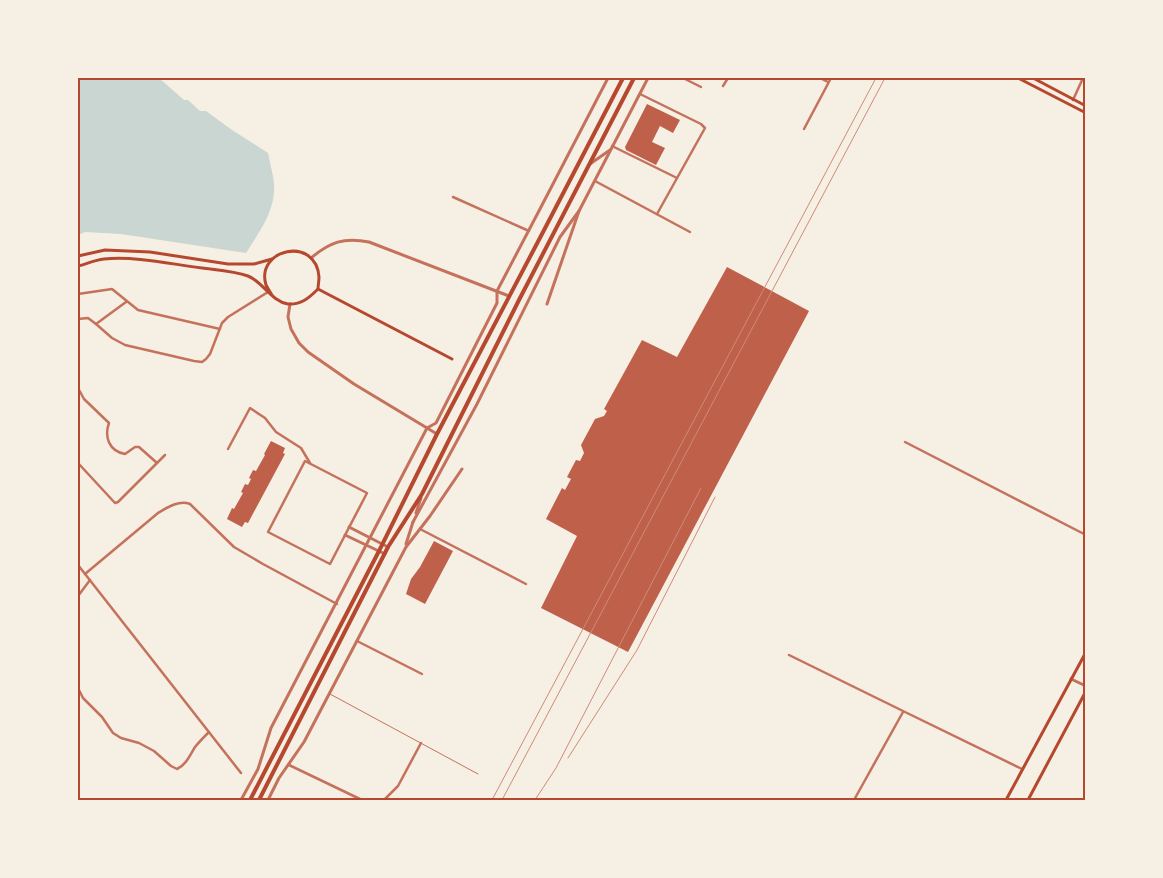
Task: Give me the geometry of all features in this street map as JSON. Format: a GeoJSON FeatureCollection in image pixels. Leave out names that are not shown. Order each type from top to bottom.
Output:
{"type":"FeatureCollection","features":[{"type":"Feature","properties":{"kind":"highway"},"geometry":{"type":"LineString","coordinates":[[250,800],[622,78]]}},
{"type":"Feature","properties":{"kind":"highway"},"geometry":{"type":"LineString","coordinates":[[259,800],[388,547],[422,494],[519,300],[634,78]]}},
{"type":"Feature","properties":{"kind":"main road"},"geometry":{"type":"LineString","coordinates":[[1018,78],[1086,113]]}},
{"type":"Feature","properties":{"kind":"main road"},"geometry":{"type":"LineString","coordinates":[[1033,78],[1086,106]]}},
{"type":"Feature","properties":{"kind":"main road"},"geometry":{"type":"LineString","coordinates":[[78,256],[105,250],[150,252],[228,264],[254,264],[272,259]]}},
{"type":"Feature","properties":{"kind":"main road"},"geometry":{"type":"LineString","coordinates":[[78,266],[103,260],[138,259],[239,273],[256,280],[272,296],[280,301],[295,304],[304,301],[318,289],[317,267],[311,258],[300,252],[289,251],[272,259],[265,274],[266,285],[272,296]]}},
{"type":"Feature","properties":{"kind":"main road"},"geometry":{"type":"LineString","coordinates":[[318,289],[452,359]]}},
{"type":"Feature","properties":{"kind":"main road"},"geometry":{"type":"LineString","coordinates":[[1006,800],[1086,652]]}},
{"type":"Feature","properties":{"kind":"main road"},"geometry":{"type":"LineString","coordinates":[[1028,800],[1086,691]]}},
{"type":"Feature","properties":{"kind":"street"},"geometry":{"type":"LineString","coordinates":[[241,800],[258,769],[272,728],[427,428],[436,422],[497,303],[497,291],[608,78]]}},
{"type":"Feature","properties":{"kind":"street"},"geometry":{"type":"LineString","coordinates":[[683,78],[702,87]]}},
{"type":"Feature","properties":{"kind":"street"},"geometry":{"type":"LineString","coordinates":[[723,86],[728,78]]}},
{"type":"Feature","properties":{"kind":"street"},"geometry":{"type":"LineString","coordinates":[[820,78],[828,82]]}},
{"type":"Feature","properties":{"kind":"street"},"geometry":{"type":"LineString","coordinates":[[804,129],[830,78]]}},
{"type":"Feature","properties":{"kind":"street"},"geometry":{"type":"LineString","coordinates":[[1073,100],[1082,78]]}},
{"type":"Feature","properties":{"kind":"street"},"geometry":{"type":"LineString","coordinates":[[547,304],[579,211],[647,79]]}},
{"type":"Feature","properties":{"kind":"street"},"geometry":{"type":"LineString","coordinates":[[640,94],[701,124],[705,128],[657,214]]}},
{"type":"Feature","properties":{"kind":"street"},"geometry":{"type":"LineString","coordinates":[[590,164],[612,148]]}},
{"type":"Feature","properties":{"kind":"street"},"geometry":{"type":"LineString","coordinates":[[612,148],[677,178]]}},
{"type":"Feature","properties":{"kind":"street"},"geometry":{"type":"LineString","coordinates":[[594,181],[690,232]]}},
{"type":"Feature","properties":{"kind":"street"},"geometry":{"type":"LineString","coordinates":[[453,197],[529,231]]}},
{"type":"Feature","properties":{"kind":"street"},"geometry":{"type":"LineString","coordinates":[[413,522],[477,404],[560,237],[579,211]]}},
{"type":"Feature","properties":{"kind":"street"},"geometry":{"type":"LineString","coordinates":[[311,258],[322,249],[338,241],[355,240],[369,242],[509,296]]}},
{"type":"Feature","properties":{"kind":"street"},"geometry":{"type":"LineString","coordinates":[[78,294],[112,289],[138,310],[220,329]]}},
{"type":"Feature","properties":{"kind":"street"},"geometry":{"type":"LineString","coordinates":[[78,319],[88,318],[112,338],[125,345],[202,362],[210,354],[222,323],[268,292]]}},
{"type":"Feature","properties":{"kind":"street"},"geometry":{"type":"LineString","coordinates":[[96,324],[126,302]]}},
{"type":"Feature","properties":{"kind":"street"},"geometry":{"type":"LineString","coordinates":[[290,304],[288,317],[291,329],[299,343],[308,352],[354,384],[437,434]]}},
{"type":"Feature","properties":{"kind":"street"},"geometry":{"type":"LineString","coordinates":[[78,388],[84,399],[109,423],[107,436],[116,451],[125,454],[134,447],[139,447],[157,464]]}},
{"type":"Feature","properties":{"kind":"street"},"geometry":{"type":"LineString","coordinates":[[228,449],[250,408],[265,418],[276,432],[301,448],[311,464]]}},
{"type":"Feature","properties":{"kind":"street"},"geometry":{"type":"LineString","coordinates":[[906,442],[1086,535]]}},
{"type":"Feature","properties":{"kind":"street"},"geometry":{"type":"LineString","coordinates":[[78,463],[115,503],[165,455]]}},
{"type":"Feature","properties":{"kind":"street"},"geometry":{"type":"LineString","coordinates":[[305,462],[367,493],[349,527],[330,564],[268,532],[305,462]]}},
{"type":"Feature","properties":{"kind":"street"},"geometry":{"type":"LineString","coordinates":[[268,800],[279,778],[304,742],[406,547],[462,469]]}},
{"type":"Feature","properties":{"kind":"street"},"geometry":{"type":"LineString","coordinates":[[406,547],[422,494]]}},
{"type":"Feature","properties":{"kind":"street"},"geometry":{"type":"LineString","coordinates":[[85,574],[158,513],[170,506],[184,502],[190,504],[234,547],[336,604]]}},
{"type":"Feature","properties":{"kind":"street"},"geometry":{"type":"LineString","coordinates":[[349,527],[388,547]]}},
{"type":"Feature","properties":{"kind":"street"},"geometry":{"type":"LineString","coordinates":[[420,529],[526,584]]}},
{"type":"Feature","properties":{"kind":"street"},"geometry":{"type":"LineString","coordinates":[[345,535],[385,554]]}},
{"type":"Feature","properties":{"kind":"street"},"geometry":{"type":"LineString","coordinates":[[78,565],[241,773]]}},
{"type":"Feature","properties":{"kind":"street"},"geometry":{"type":"LineString","coordinates":[[78,596],[90,580]]}},
{"type":"Feature","properties":{"kind":"street"},"geometry":{"type":"LineString","coordinates":[[357,641],[422,674]]}},
{"type":"Feature","properties":{"kind":"street"},"geometry":{"type":"LineString","coordinates":[[789,655],[1022,769]]}},
{"type":"Feature","properties":{"kind":"street"},"geometry":{"type":"LineString","coordinates":[[1071,679],[1086,686]]}},
{"type":"Feature","properties":{"kind":"street"},"geometry":{"type":"LineString","coordinates":[[78,688],[83,698],[102,717],[112,734],[139,743],[154,751],[176,769],[181,767],[209,732]]}},
{"type":"Feature","properties":{"kind":"street"},"geometry":{"type":"LineString","coordinates":[[854,800],[903,712]]}},
{"type":"Feature","properties":{"kind":"street"},"geometry":{"type":"LineString","coordinates":[[384,800],[398,786],[421,743]]}},
{"type":"Feature","properties":{"kind":"street"},"geometry":{"type":"LineString","coordinates":[[289,764],[362,800]]}},
{"type":"Feature","properties":{"kind":"lane"},"geometry":{"type":"LineString","coordinates":[[330,694],[478,774]]}},
{"type":"Feature","properties":{"kind":"shaded area"},"geometry":{"type":"Polygon","coordinates":[[[78,78],[159,78],[184,100],[188,100],[200,111],[206,111],[268,153],[274,194],[266,220],[246,253],[121,234],[85,232],[78,235],[78,78]]]}},
{"type":"Feature","properties":{"kind":"building"},"geometry":{"type":"Polygon","coordinates":[[[647,104],[680,120],[673,133],[660,126],[652,142],[665,148],[656,165],[626,150],[625,147],[647,104]]]}},
{"type":"Feature","properties":{"kind":"building"},"geometry":{"type":"Polygon","coordinates":[[[727,267],[809,311],[628,652],[541,608],[577,536],[546,519],[562,488],[565,490],[571,479],[567,477],[576,460],[580,461],[584,453],[581,445],[595,419],[604,416],[607,411],[604,409],[642,340],[677,357],[727,267]]]}},
{"type":"Feature","properties":{"kind":"building"},"geometry":{"type":"Polygon","coordinates":[[[271,441],[285,448],[283,453],[285,454],[248,523],[245,522],[242,527],[227,519],[232,508],[234,509],[243,493],[241,492],[245,484],[248,485],[253,470],[256,471],[271,441]]]}},
{"type":"Feature","properties":{"kind":"building"},"geometry":{"type":"Polygon","coordinates":[[[434,541],[453,551],[425,604],[406,594],[411,579],[434,541]]]}},
{"type":"Feature","properties":{"kind":"railway"},"geometry":{"type":"LineString","coordinates":[[492,800],[876,78]]}},
{"type":"Feature","properties":{"kind":"railway"},"geometry":{"type":"LineString","coordinates":[[502,800],[885,78]]}},
{"type":"Feature","properties":{"kind":"railway"},"geometry":{"type":"LineString","coordinates":[[535,800],[556,768],[701,488]]}},
{"type":"Feature","properties":{"kind":"railway"},"geometry":{"type":"LineString","coordinates":[[568,758],[637,650],[715,497]]}}]}
